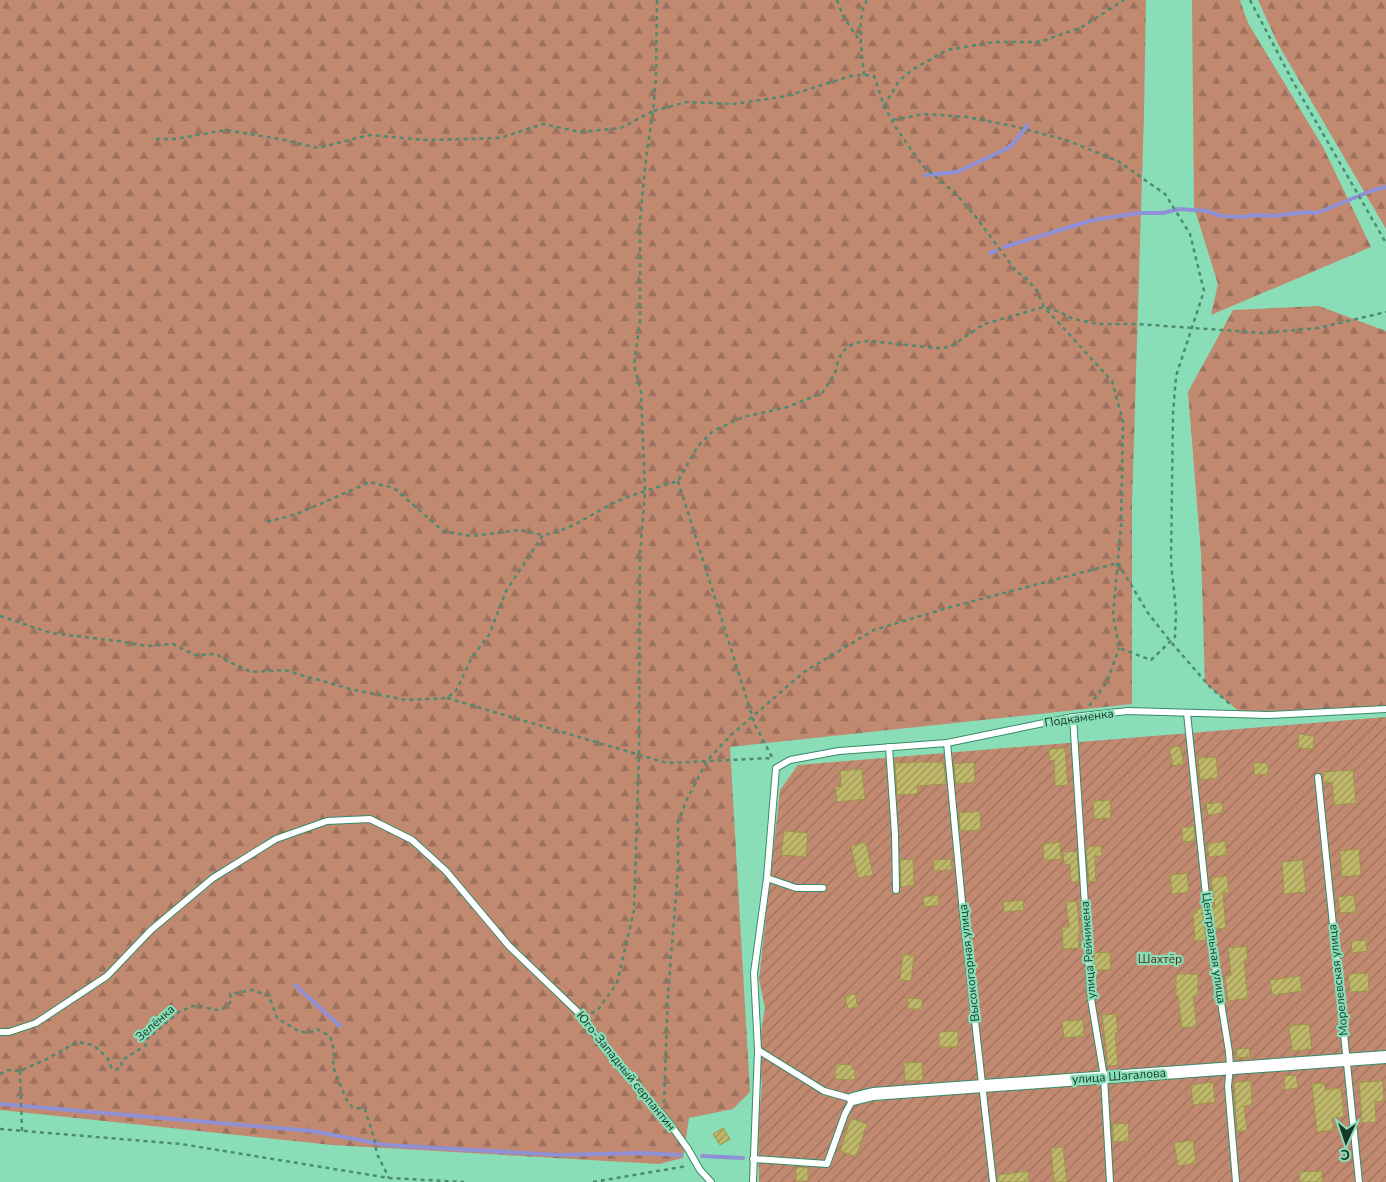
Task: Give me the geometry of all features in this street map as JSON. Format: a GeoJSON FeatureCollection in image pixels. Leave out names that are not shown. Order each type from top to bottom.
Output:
{"type":"FeatureCollection","features":[{"type":"Feature","properties":{"kind":"street","name":"улица Шагалова"},"geometry":{"type":"LineString","coordinates":[[853,1099],[873,1094],[1386,1057]]}},
{"type":"Feature","properties":{"kind":"lane","name":"Подкаменка"},"geometry":{"type":"LineString","coordinates":[[776,768],[790,760],[840,751],[947,743],[1073,717],[1128,711],[1268,715],[1386,709]]}},
{"type":"Feature","properties":{"kind":"lane","name":"Центральная улица"},"geometry":{"type":"LineString","coordinates":[[1187,713],[1210,934],[1230,1067],[1228,1086],[1236,1182]]}},
{"type":"Feature","properties":{"kind":"lane","name":"улица Рейникена"},"geometry":{"type":"LineString","coordinates":[[1073,717],[1091,999],[1104,1077],[1110,1182]]}},
{"type":"Feature","properties":{"kind":"lane","name":"Высокогорная улица"},"geometry":{"type":"LineString","coordinates":[[947,743],[963,913],[993,1182]]}},
{"type":"Feature","properties":{"kind":"lane"},"geometry":{"type":"LineString","coordinates":[[888,747],[895,834],[896,890]]}},
{"type":"Feature","properties":{"kind":"lane"},"geometry":{"type":"LineString","coordinates":[[753,1182],[758,1050],[754,973],[768,878],[776,768]]}},
{"type":"Feature","properties":{"kind":"lane","name":"Морелевская улица"},"geometry":{"type":"LineString","coordinates":[[1318,777],[1358,1182]]}},
{"type":"Feature","properties":{"kind":"lane","name":"Юго-Западный серпантин"},"geometry":{"type":"LineString","coordinates":[[0,1032],[9,1032],[36,1024],[107,976],[151,930],[214,878],[276,840],[327,821],[370,819],[412,840],[446,871],[509,946],[583,1017],[610,1054],[666,1119],[688,1149],[698,1168],[712,1182]]}},
{"type":"Feature","properties":{"kind":"lane"},"geometry":{"type":"LineString","coordinates":[[768,878],[796,888],[823,888]]}},
{"type":"Feature","properties":{"kind":"lane"},"geometry":{"type":"LineString","coordinates":[[753,1159],[828,1164],[845,1114],[853,1099],[824,1091],[758,1050]]}},
{"type":"Feature","properties":{"kind":"path"},"geometry":{"type":"LineString","coordinates":[[583,1017],[597,1011],[618,983],[634,910],[639,754],[640,554],[645,492],[641,392],[634,364],[640,322],[640,220],[656,78],[657,0]]}},
{"type":"Feature","properties":{"kind":"path"},"geometry":{"type":"LineString","coordinates":[[837,0],[843,16],[862,44]]}},
{"type":"Feature","properties":{"kind":"path"},"geometry":{"type":"LineString","coordinates":[[864,75],[862,44],[863,6],[867,0]]}},
{"type":"Feature","properties":{"kind":"path"},"geometry":{"type":"LineString","coordinates":[[884,106],[898,81],[912,70],[947,50],[994,42],[1040,42],[1082,27],[1124,0]]}},
{"type":"Feature","properties":{"kind":"path"},"geometry":{"type":"LineString","coordinates":[[1250,0],[1297,88],[1386,243]]}},
{"type":"Feature","properties":{"kind":"path"},"geometry":{"type":"LineString","coordinates":[[156,139],[174,139],[226,130],[280,139],[318,148],[369,135],[426,140],[500,138],[543,124],[580,132],[621,128],[653,111],[687,102],[734,104],[786,96],[852,76],[874,76],[884,106],[923,166],[956,194],[990,235],[1016,271],[1026,278],[1037,291],[1044,307],[1112,381],[1123,422],[1121,526],[1113,615],[1119,648],[1107,682],[1088,708],[1073,717]]}},
{"type":"Feature","properties":{"kind":"path"},"geometry":{"type":"LineString","coordinates":[[892,120],[925,114],[967,117],[1004,124],[1066,140],[1118,161],[1165,194],[1190,234],[1204,291],[1176,376],[1173,414],[1171,562],[1176,611],[1175,637],[1151,660],[1119,648]]}},
{"type":"Feature","properties":{"kind":"path"},"geometry":{"type":"LineString","coordinates":[[267,522],[296,514],[370,482],[394,488],[443,531],[471,536],[520,530],[543,536],[554,534],[618,502],[678,481],[698,446],[713,431],[743,417],[788,407],[822,393],[835,374],[842,352],[854,343],[869,341],[936,348],[950,347],[984,324],[1044,307],[1073,319],[1100,324],[1137,324],[1263,333],[1318,328],[1386,312]]}},
{"type":"Feature","properties":{"kind":"path"},"geometry":{"type":"LineString","coordinates":[[678,481],[755,725],[773,758],[776,768]]}},
{"type":"Feature","properties":{"kind":"path"},"geometry":{"type":"LineString","coordinates":[[447,698],[456,691],[471,659],[489,635],[506,591],[543,536]]}},
{"type":"Feature","properties":{"kind":"path"},"geometry":{"type":"LineString","coordinates":[[1118,563],[1148,614],[1170,641],[1211,688],[1242,714]]}},
{"type":"Feature","properties":{"kind":"path"},"geometry":{"type":"LineString","coordinates":[[666,1119],[664,1096],[668,994],[678,870],[678,823],[687,798],[707,761],[730,736],[804,672],[874,630],[1118,563]]}},
{"type":"Feature","properties":{"kind":"path"},"geometry":{"type":"LineString","coordinates":[[0,616],[51,633],[146,646],[173,644],[195,655],[216,654],[227,662],[252,672],[284,670],[306,678],[350,689],[406,700],[447,698],[667,763],[773,758]]}},
{"type":"Feature","properties":{"kind":"path","name":"Зелёнка"},"geometry":{"type":"LineString","coordinates":[[0,1074],[7,1070],[20,1071],[47,1060],[77,1042],[93,1045],[107,1057],[111,1067],[116,1070],[122,1066],[121,1061],[146,1045],[146,1040],[179,1012],[196,1004],[215,1011],[226,1007],[232,1000],[230,994],[253,990],[269,996],[276,1018],[291,1027],[300,1032],[311,1032],[317,1029],[330,1036],[334,1051],[333,1067],[346,1099],[353,1108],[365,1109],[377,1154],[389,1178]]}},
{"type":"Feature","properties":{"kind":"path"},"geometry":{"type":"LineString","coordinates":[[20,1071],[22,1131]]}},
{"type":"Feature","properties":{"kind":"path"},"geometry":{"type":"LineString","coordinates":[[0,1129],[181,1144],[389,1178],[464,1182]]}},
{"type":"Feature","properties":{"kind":"path"},"geometry":{"type":"LineString","coordinates":[[593,1182],[678,1166],[698,1168]]}},
{"type":"Feature","properties":{"kind":"green space"},"geometry":{"type":"Polygon","coordinates":[[[0,0],[1146,0],[1132,504],[1132,704],[730,747],[750,1092],[733,1109],[689,1118],[683,1158],[659,1164],[332,1145],[0,1110],[0,0]]]}},
{"type":"Feature","properties":{"kind":"green space"},"geometry":{"type":"Polygon","coordinates":[[[1192,0],[1240,0],[1248,23],[1323,147],[1371,247],[1211,315],[1218,284],[1194,207],[1192,0]]]}},
{"type":"Feature","properties":{"kind":"green space"},"geometry":{"type":"Polygon","coordinates":[[[1258,0],[1386,0],[1386,229],[1278,44],[1258,0]]]}},
{"type":"Feature","properties":{"kind":"green space"},"geometry":{"type":"Polygon","coordinates":[[[1319,306],[1386,331],[1386,709],[1242,714],[1205,683],[1201,553],[1188,392],[1233,310],[1319,306]]]}},
{"type":"Feature","properties":{"kind":"green space","name":"Шахтёр"},"geometry":{"type":"Polygon","coordinates":[[[1386,717],[1386,1182],[759,1182],[758,1125],[762,1086],[759,1044],[765,1008],[759,979],[780,790],[798,765],[1386,717]]]}},
{"type":"Feature","properties":{"kind":"building"},"geometry":{"type":"Polygon","coordinates":[[[1299,734],[1314,736],[1313,749],[1298,748],[1299,734]]]}},
{"type":"Feature","properties":{"kind":"building"},"geometry":{"type":"Polygon","coordinates":[[[1180,746],[1184,764],[1173,766],[1169,748],[1180,746]]]}},
{"type":"Feature","properties":{"kind":"building"},"geometry":{"type":"Polygon","coordinates":[[[1065,748],[1068,785],[1055,786],[1054,760],[1050,761],[1049,749],[1065,748]]]}},
{"type":"Feature","properties":{"kind":"building"},"geometry":{"type":"Polygon","coordinates":[[[1216,757],[1218,778],[1200,780],[1198,758],[1216,757]]]}},
{"type":"Feature","properties":{"kind":"building"},"geometry":{"type":"Polygon","coordinates":[[[942,762],[944,764],[946,784],[917,786],[918,794],[897,795],[895,763],[942,762]]]}},
{"type":"Feature","properties":{"kind":"building"},"geometry":{"type":"Polygon","coordinates":[[[974,762],[975,782],[956,784],[954,764],[974,762]]]}},
{"type":"Feature","properties":{"kind":"building"},"geometry":{"type":"Polygon","coordinates":[[[1254,763],[1268,763],[1268,774],[1254,775],[1254,763]]]}},
{"type":"Feature","properties":{"kind":"building"},"geometry":{"type":"Polygon","coordinates":[[[862,769],[865,799],[837,802],[835,787],[841,786],[840,771],[862,769]]]}},
{"type":"Feature","properties":{"kind":"building"},"geometry":{"type":"Polygon","coordinates":[[[1353,770],[1356,803],[1334,805],[1332,782],[1324,783],[1323,772],[1353,770]]]}},
{"type":"Feature","properties":{"kind":"building"},"geometry":{"type":"Polygon","coordinates":[[[1110,800],[1111,818],[1094,819],[1093,801],[1110,800]]]}},
{"type":"Feature","properties":{"kind":"building"},"geometry":{"type":"Polygon","coordinates":[[[1222,802],[1223,813],[1208,815],[1206,804],[1222,802]]]}},
{"type":"Feature","properties":{"kind":"building"},"geometry":{"type":"Polygon","coordinates":[[[980,811],[981,830],[960,831],[959,813],[980,811]]]}},
{"type":"Feature","properties":{"kind":"building"},"geometry":{"type":"Polygon","coordinates":[[[1194,826],[1195,841],[1183,842],[1182,828],[1194,826]]]}},
{"type":"Feature","properties":{"kind":"building"},"geometry":{"type":"Polygon","coordinates":[[[784,831],[808,833],[806,857],[781,855],[784,831]]]}},
{"type":"Feature","properties":{"kind":"building"},"geometry":{"type":"Polygon","coordinates":[[[1225,841],[1227,855],[1209,857],[1207,844],[1225,841]]]}},
{"type":"Feature","properties":{"kind":"building"},"geometry":{"type":"Polygon","coordinates":[[[866,842],[873,875],[858,878],[851,846],[866,842]]]}},
{"type":"Feature","properties":{"kind":"building"},"geometry":{"type":"Polygon","coordinates":[[[1060,842],[1061,859],[1044,860],[1043,844],[1060,842]]]}},
{"type":"Feature","properties":{"kind":"building"},"geometry":{"type":"Polygon","coordinates":[[[1101,846],[1102,856],[1095,856],[1096,881],[1089,882],[1086,850],[1088,850],[1088,847],[1101,846]]]}},
{"type":"Feature","properties":{"kind":"building"},"geometry":{"type":"Polygon","coordinates":[[[1359,849],[1361,875],[1342,877],[1340,851],[1359,849]]]}},
{"type":"Feature","properties":{"kind":"building"},"geometry":{"type":"Polygon","coordinates":[[[1077,851],[1079,882],[1071,882],[1070,864],[1064,865],[1063,852],[1077,851]]]}},
{"type":"Feature","properties":{"kind":"building"},"geometry":{"type":"Polygon","coordinates":[[[913,859],[914,885],[901,887],[900,860],[913,859]]]}},
{"type":"Feature","properties":{"kind":"building"},"geometry":{"type":"Polygon","coordinates":[[[951,859],[952,870],[934,871],[934,860],[951,859]]]}},
{"type":"Feature","properties":{"kind":"building"},"geometry":{"type":"Polygon","coordinates":[[[1303,860],[1306,892],[1284,894],[1282,862],[1303,860]]]}},
{"type":"Feature","properties":{"kind":"building"},"geometry":{"type":"Polygon","coordinates":[[[1187,873],[1189,892],[1172,894],[1170,875],[1187,873]]]}},
{"type":"Feature","properties":{"kind":"building"},"geometry":{"type":"Polygon","coordinates":[[[1227,876],[1229,892],[1223,893],[1226,928],[1215,929],[1212,908],[1215,908],[1211,878],[1227,876]]]}},
{"type":"Feature","properties":{"kind":"building"},"geometry":{"type":"Polygon","coordinates":[[[938,895],[939,905],[924,907],[923,897],[938,895]]]}},
{"type":"Feature","properties":{"kind":"building"},"geometry":{"type":"Polygon","coordinates":[[[1354,895],[1356,912],[1340,913],[1338,897],[1354,895]]]}},
{"type":"Feature","properties":{"kind":"building"},"geometry":{"type":"Polygon","coordinates":[[[1023,900],[1024,910],[1004,912],[1003,902],[1023,900]]]}},
{"type":"Feature","properties":{"kind":"building"},"geometry":{"type":"Polygon","coordinates":[[[1077,901],[1080,934],[1078,934],[1079,948],[1063,949],[1062,927],[1069,927],[1066,902],[1077,901]]]}},
{"type":"Feature","properties":{"kind":"building"},"geometry":{"type":"Polygon","coordinates":[[[1202,908],[1206,940],[1195,941],[1193,913],[1197,913],[1196,909],[1202,908]]]}},
{"type":"Feature","properties":{"kind":"building"},"geometry":{"type":"Polygon","coordinates":[[[1366,940],[1367,951],[1352,953],[1351,941],[1366,940]]]}},
{"type":"Feature","properties":{"kind":"building"},"geometry":{"type":"Polygon","coordinates":[[[1246,946],[1248,960],[1244,961],[1248,998],[1228,1001],[1225,976],[1231,975],[1228,948],[1246,946]]]}},
{"type":"Feature","properties":{"kind":"building"},"geometry":{"type":"Polygon","coordinates":[[[1110,952],[1111,970],[1095,970],[1094,953],[1110,952]]]}},
{"type":"Feature","properties":{"kind":"building"},"geometry":{"type":"Polygon","coordinates":[[[903,954],[914,956],[911,981],[900,980],[903,954]]]}},
{"type":"Feature","properties":{"kind":"building"},"geometry":{"type":"Polygon","coordinates":[[[1368,973],[1369,991],[1350,992],[1348,974],[1368,973]]]}},
{"type":"Feature","properties":{"kind":"building"},"geometry":{"type":"Polygon","coordinates":[[[1176,974],[1198,974],[1198,996],[1193,996],[1197,1026],[1182,1028],[1178,996],[1176,996],[1176,974]]]}},
{"type":"Feature","properties":{"kind":"building"},"geometry":{"type":"Polygon","coordinates":[[[1300,976],[1302,991],[1272,995],[1270,980],[1300,976]]]}},
{"type":"Feature","properties":{"kind":"building"},"geometry":{"type":"Polygon","coordinates":[[[855,994],[858,1007],[848,1009],[845,996],[855,994]]]}},
{"type":"Feature","properties":{"kind":"building"},"geometry":{"type":"Polygon","coordinates":[[[908,998],[922,999],[922,1009],[908,1009],[908,998]]]}},
{"type":"Feature","properties":{"kind":"building"},"geometry":{"type":"Polygon","coordinates":[[[1116,1014],[1118,1033],[1115,1033],[1118,1065],[1108,1066],[1102,1015],[1116,1014]]]}},
{"type":"Feature","properties":{"kind":"building"},"geometry":{"type":"Polygon","coordinates":[[[1083,1020],[1084,1036],[1064,1038],[1062,1021],[1083,1020]]]}},
{"type":"Feature","properties":{"kind":"building"},"geometry":{"type":"Polygon","coordinates":[[[1309,1024],[1312,1049],[1292,1051],[1289,1026],[1309,1024]]]}},
{"type":"Feature","properties":{"kind":"building"},"geometry":{"type":"Polygon","coordinates":[[[958,1031],[958,1047],[939,1047],[939,1032],[958,1031]]]}},
{"type":"Feature","properties":{"kind":"building"},"geometry":{"type":"Polygon","coordinates":[[[1249,1048],[1250,1057],[1237,1058],[1236,1049],[1249,1048]]]}},
{"type":"Feature","properties":{"kind":"building"},"geometry":{"type":"Polygon","coordinates":[[[922,1062],[923,1080],[905,1081],[904,1063],[922,1062]]]}},
{"type":"Feature","properties":{"kind":"building"},"geometry":{"type":"Polygon","coordinates":[[[836,1064],[852,1065],[852,1069],[855,1069],[855,1080],[835,1079],[836,1064]]]}},
{"type":"Feature","properties":{"kind":"building"},"geometry":{"type":"Polygon","coordinates":[[[1296,1075],[1298,1088],[1285,1090],[1284,1076],[1296,1075]]]}},
{"type":"Feature","properties":{"kind":"building"},"geometry":{"type":"Polygon","coordinates":[[[1251,1081],[1252,1105],[1244,1106],[1247,1130],[1237,1132],[1234,1082],[1251,1081]]]}},
{"type":"Feature","properties":{"kind":"building"},"geometry":{"type":"Polygon","coordinates":[[[1383,1081],[1384,1101],[1375,1102],[1376,1122],[1362,1123],[1359,1082],[1383,1081]]]}},
{"type":"Feature","properties":{"kind":"building"},"geometry":{"type":"Polygon","coordinates":[[[1213,1082],[1215,1102],[1193,1105],[1191,1085],[1213,1082]]]}},
{"type":"Feature","properties":{"kind":"building"},"geometry":{"type":"Polygon","coordinates":[[[1325,1083],[1325,1090],[1341,1088],[1344,1117],[1332,1118],[1334,1130],[1317,1132],[1312,1084],[1325,1083]]]}},
{"type":"Feature","properties":{"kind":"building"},"geometry":{"type":"Polygon","coordinates":[[[851,1118],[867,1124],[856,1157],[840,1151],[851,1118]]]}},
{"type":"Feature","properties":{"kind":"building"},"geometry":{"type":"Polygon","coordinates":[[[1128,1123],[1129,1141],[1113,1142],[1113,1124],[1128,1123]]]}},
{"type":"Feature","properties":{"kind":"building"},"geometry":{"type":"Polygon","coordinates":[[[723,1128],[730,1139],[720,1145],[713,1134],[723,1128]]]}},
{"type":"Feature","properties":{"kind":"building"},"geometry":{"type":"Polygon","coordinates":[[[1193,1140],[1196,1163],[1178,1166],[1174,1143],[1193,1140]]]}},
{"type":"Feature","properties":{"kind":"building"},"geometry":{"type":"Polygon","coordinates":[[[1063,1147],[1067,1182],[1054,1182],[1051,1148],[1063,1147]]]}},
{"type":"Feature","properties":{"kind":"building"},"geometry":{"type":"Polygon","coordinates":[[[796,1167],[808,1168],[808,1181],[796,1181],[796,1167]]]}},
{"type":"Feature","properties":{"kind":"building"},"geometry":{"type":"Polygon","coordinates":[[[1028,1171],[1029,1182],[998,1182],[997,1175],[1028,1171]]]}},
{"type":"Feature","properties":{"kind":"building"},"geometry":{"type":"Polygon","coordinates":[[[1322,1171],[1322,1182],[1300,1182],[1299,1172],[1322,1171]]]}},
{"type":"Feature","properties":{"kind":"waterway"},"geometry":{"type":"LineString","coordinates":[[925,175],[957,172],[1006,149],[1012,145],[1028,125]]}},
{"type":"Feature","properties":{"kind":"waterway"},"geometry":{"type":"LineString","coordinates":[[1004,247],[1093,220],[1139,213],[1163,213],[1179,209],[1207,211],[1221,216],[1243,217],[1317,213],[1371,191],[1386,187]]}},
{"type":"Feature","properties":{"kind":"waterway"},"geometry":{"type":"LineString","coordinates":[[990,253],[996,251]]}},
{"type":"Feature","properties":{"kind":"waterway"},"geometry":{"type":"LineString","coordinates":[[295,985],[340,1026]]}},
{"type":"Feature","properties":{"kind":"waterway"},"geometry":{"type":"LineString","coordinates":[[0,1104],[312,1131],[386,1145],[560,1155],[641,1153],[681,1155]]}},
{"type":"Feature","properties":{"kind":"waterway"},"geometry":{"type":"LineString","coordinates":[[702,1156],[743,1158]]}}]}
